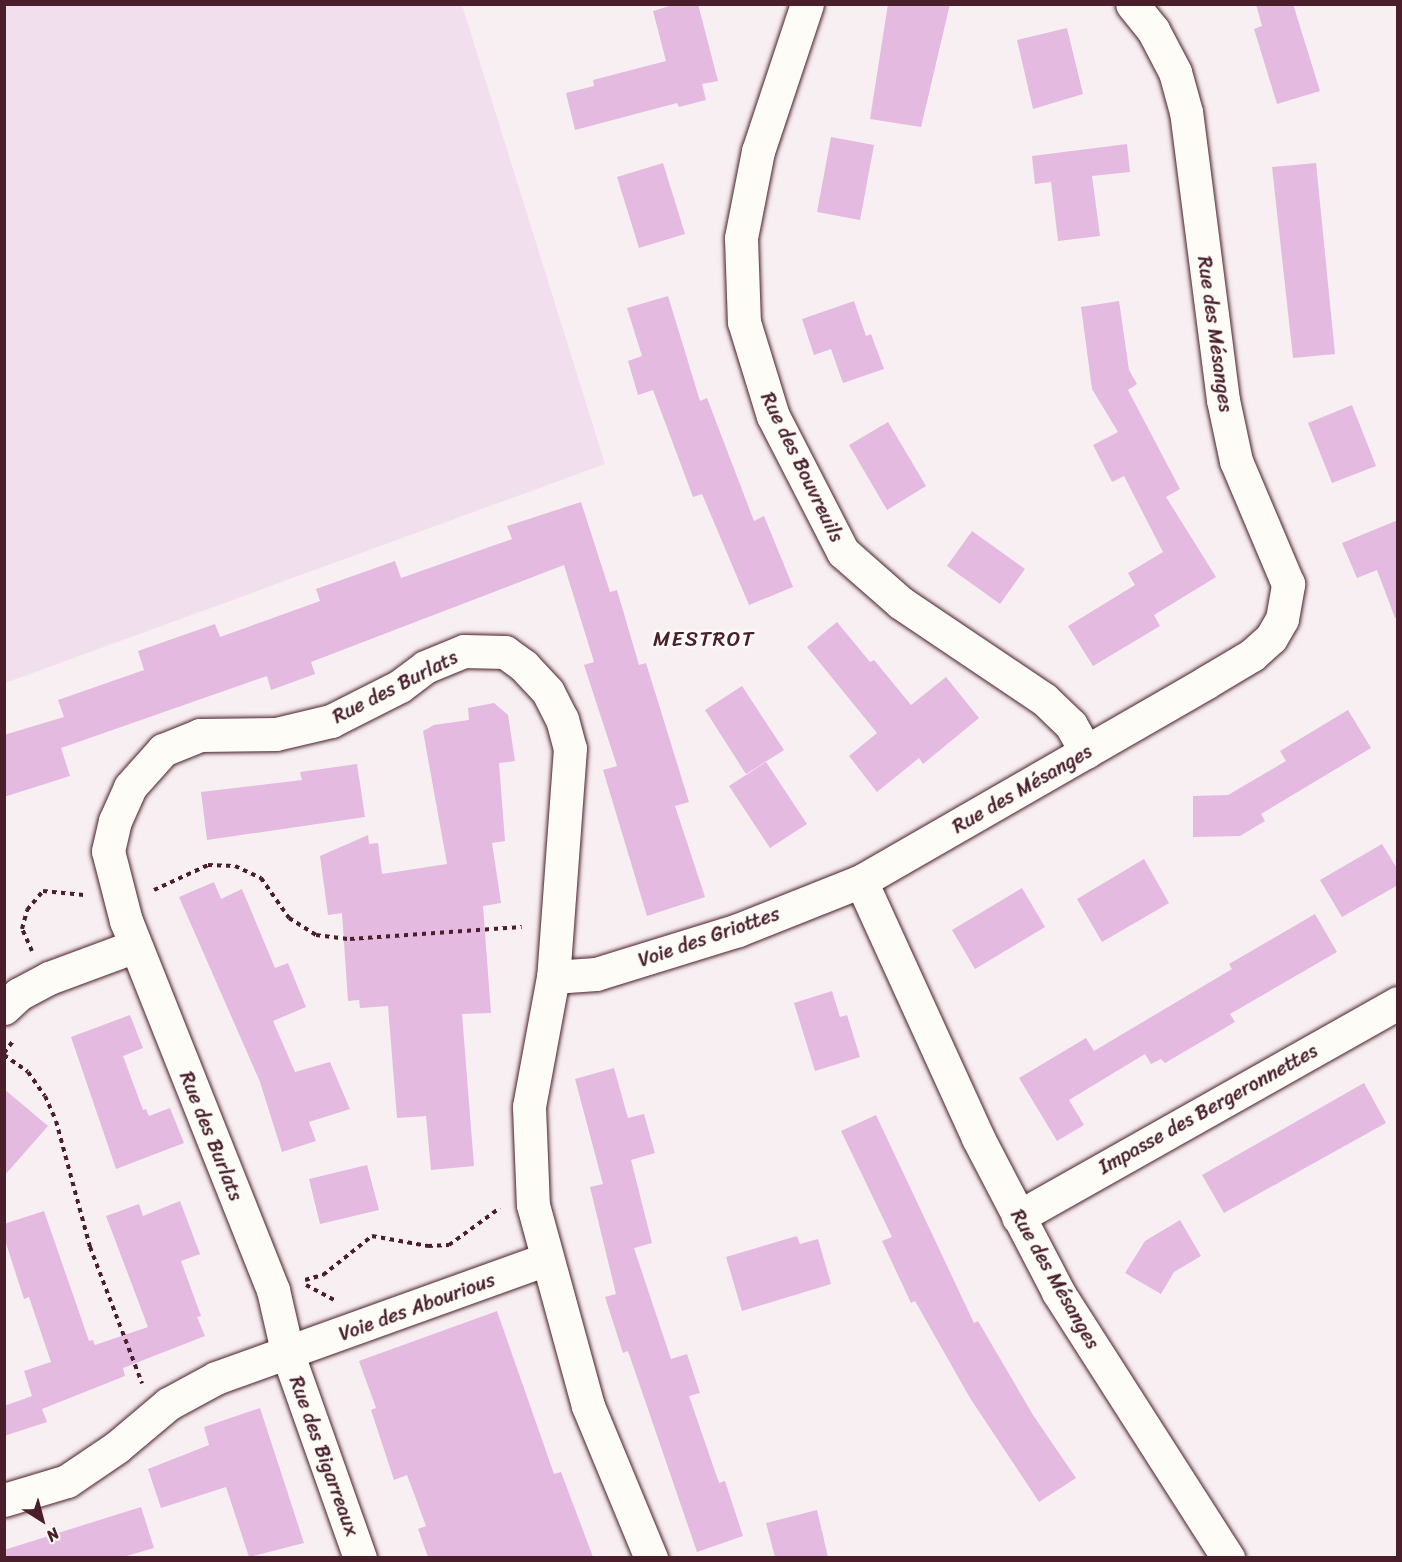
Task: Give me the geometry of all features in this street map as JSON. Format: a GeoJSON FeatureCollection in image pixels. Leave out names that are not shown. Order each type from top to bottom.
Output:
{"type":"FeatureCollection","features":[{"type":"Feature","properties":{"kind":"street","name":"Rue des Bouvreuils"},"geometry":{"type":"LineString","coordinates":[[807,4],[758,151],[741,238],[744,322],[773,416],[843,552],[902,603],[1044,699],[1071,725],[1086,752]]}},
{"type":"Feature","properties":{"kind":"street","name":"Rue des Mésanges"},"geometry":{"type":"LineString","coordinates":[[1132,4],[1153,30],[1175,72],[1181,94],[1223,400],[1236,461],[1288,584],[1287,602],[1272,638],[1252,655],[861,881],[978,1138],[1058,1292],[1228,1557]]}},
{"type":"Feature","properties":{"kind":"street","name":"Rue des Burlats"},"geometry":{"type":"LineString","coordinates":[[288,1355],[273,1290],[135,946],[108,851],[115,821],[130,788],[163,750],[200,735],[276,734],[332,721],[400,686],[434,663],[464,651],[505,652],[548,692],[562,719],[570,747],[553,977],[529,1107],[533,1205],[588,1406],[651,1557]]}},
{"type":"Feature","properties":{"kind":"street","name":"Voie des Griottes"},"geometry":{"type":"LineString","coordinates":[[553,977],[596,974],[727,934],[861,881]]}},
{"type":"Feature","properties":{"kind":"street"},"geometry":{"type":"LineString","coordinates":[[4,1008],[19,994],[49,978],[135,946]]}},
{"type":"Feature","properties":{"kind":"street","name":"Impasse des Bergeronnettes"},"geometry":{"type":"LineString","coordinates":[[1018,1217],[1398,1003]]}},
{"type":"Feature","properties":{"kind":"street","name":"Voie des Abourious"},"geometry":{"type":"LineString","coordinates":[[4,1500],[67,1481],[117,1447],[186,1392],[546,1259]]}},
{"type":"Feature","properties":{"kind":"street","name":"Rue des Bigarreaux"},"geometry":{"type":"LineString","coordinates":[[288,1355],[360,1557]]}},
{"type":"Feature","properties":{"kind":"path"},"geometry":{"type":"LineString","coordinates":[[144,896],[208,865],[235,866],[261,878],[289,918],[316,935],[350,939],[532,926]]}},
{"type":"Feature","properties":{"kind":"path"},"geometry":{"type":"LineString","coordinates":[[4,1054],[28,1072],[56,1121],[90,1246],[144,1390]]}},
{"type":"Feature","properties":{"kind":"path"},"geometry":{"type":"LineString","coordinates":[[354,1330],[332,1298],[299,1282],[323,1275],[372,1236],[428,1246],[449,1245],[503,1206],[533,1205]]}},
{"type":"Feature","properties":{"kind":"shaded area"},"geometry":{"type":"Polygon","coordinates":[[[5,4],[462,5],[605,464],[5,683],[5,4]]]}},
{"type":"Feature","properties":{"kind":"building"},"geometry":{"type":"Polygon","coordinates":[[[676,4],[698,4],[718,81],[702,84],[706,100],[679,107],[677,103],[575,130],[566,93],[594,86],[593,80],[666,61],[653,11],[676,4]]]}},
{"type":"Feature","properties":{"kind":"building"},"geometry":{"type":"Polygon","coordinates":[[[888,4],[950,4],[921,127],[870,119],[888,4]]]}},
{"type":"Feature","properties":{"kind":"building"},"geometry":{"type":"Polygon","coordinates":[[[1256,4],[1293,4],[1320,91],[1277,104],[1254,29],[1262,26],[1256,4]]]}},
{"type":"Feature","properties":{"kind":"building"},"geometry":{"type":"Polygon","coordinates":[[[1067,28],[1083,94],[1033,109],[1017,40],[1067,28]]]}},
{"type":"Feature","properties":{"kind":"building"},"geometry":{"type":"Polygon","coordinates":[[[831,137],[874,145],[860,220],[817,212],[831,137]]]}},
{"type":"Feature","properties":{"kind":"building"},"geometry":{"type":"Polygon","coordinates":[[[1127,144],[1130,172],[1092,176],[1100,236],[1058,241],[1051,182],[1035,184],[1032,156],[1127,144]]]}},
{"type":"Feature","properties":{"kind":"building"},"geometry":{"type":"Polygon","coordinates":[[[663,163],[685,234],[639,248],[617,177],[663,163]]]}},
{"type":"Feature","properties":{"kind":"building"},"geometry":{"type":"Polygon","coordinates":[[[1316,163],[1335,354],[1293,358],[1272,167],[1316,163]]]}},
{"type":"Feature","properties":{"kind":"building"},"geometry":{"type":"Polygon","coordinates":[[[668,296],[700,401],[707,398],[754,521],[764,516],[793,587],[749,605],[702,494],[693,497],[653,390],[638,395],[628,361],[642,356],[627,308],[668,296]]]}},
{"type":"Feature","properties":{"kind":"building"},"geometry":{"type":"Polygon","coordinates":[[[854,301],[866,336],[871,334],[884,369],[843,383],[831,349],[814,355],[802,319],[854,301]]]}},
{"type":"Feature","properties":{"kind":"building"},"geometry":{"type":"Polygon","coordinates":[[[1119,301],[1129,370],[1137,384],[1128,390],[1180,489],[1166,497],[1216,577],[1154,615],[1160,626],[1093,666],[1068,626],[1135,585],[1128,573],[1163,552],[1124,476],[1112,482],[1093,445],[1118,432],[1092,389],[1081,307],[1119,301]]]}},
{"type":"Feature","properties":{"kind":"building"},"geometry":{"type":"Polygon","coordinates":[[[1352,405],[1376,466],[1332,483],[1308,423],[1352,405]]]}},
{"type":"Feature","properties":{"kind":"building"},"geometry":{"type":"Polygon","coordinates":[[[888,422],[926,486],[887,510],[849,445],[888,422]]]}},
{"type":"Feature","properties":{"kind":"building"},"geometry":{"type":"Polygon","coordinates":[[[581,502],[610,592],[617,590],[639,665],[646,663],[689,802],[675,806],[705,897],[647,916],[603,770],[617,766],[584,665],[594,662],[564,565],[311,662],[315,674],[271,690],[267,676],[61,748],[70,776],[4,797],[4,735],[64,717],[58,700],[144,670],[138,651],[215,624],[220,637],[320,601],[316,589],[395,561],[401,578],[512,539],[507,526],[581,502]]]}},
{"type":"Feature","properties":{"kind":"building"},"geometry":{"type":"Polygon","coordinates":[[[1398,520],[1398,617],[1395,618],[1377,570],[1357,578],[1342,543],[1398,520]]]}},
{"type":"Feature","properties":{"kind":"building"},"geometry":{"type":"Polygon","coordinates":[[[972,531],[1025,569],[1000,604],[947,566],[972,531]]]}},
{"type":"Feature","properties":{"kind":"building"},"geometry":{"type":"Polygon","coordinates":[[[837,622],[870,662],[874,660],[911,705],[946,677],[979,718],[923,764],[919,758],[877,792],[849,756],[877,733],[807,647],[837,622]]]}},
{"type":"Feature","properties":{"kind":"building"},"geometry":{"type":"Polygon","coordinates":[[[742,686],[784,750],[746,774],[705,710],[742,686]]]}},
{"type":"Feature","properties":{"kind":"building"},"geometry":{"type":"Polygon","coordinates":[[[494,703],[508,715],[515,761],[499,763],[505,841],[492,843],[501,903],[483,906],[491,1013],[462,1014],[474,1166],[431,1170],[426,1116],[397,1118],[388,1006],[360,1008],[359,1000],[348,1001],[342,913],[328,915],[320,856],[368,835],[369,844],[378,843],[382,874],[447,864],[423,731],[434,725],[469,720],[468,708],[494,703]]]}},
{"type":"Feature","properties":{"kind":"building"},"geometry":{"type":"Polygon","coordinates":[[[1348,710],[1371,748],[1261,814],[1265,821],[1240,836],[1193,837],[1193,796],[1228,795],[1286,761],[1280,751],[1348,710]]]}},
{"type":"Feature","properties":{"kind":"building"},"geometry":{"type":"Polygon","coordinates":[[[766,762],[807,824],[770,848],[729,786],[766,762]]]}},
{"type":"Feature","properties":{"kind":"building"},"geometry":{"type":"Polygon","coordinates":[[[357,764],[365,817],[207,840],[201,792],[302,780],[300,772],[357,764]]]}},
{"type":"Feature","properties":{"kind":"building"},"geometry":{"type":"Polygon","coordinates":[[[1382,844],[1398,870],[1398,885],[1342,917],[1320,880],[1382,844]]]}},
{"type":"Feature","properties":{"kind":"building"},"geometry":{"type":"Polygon","coordinates":[[[1144,859],[1169,903],[1102,942],[1077,899],[1144,859]]]}},
{"type":"Feature","properties":{"kind":"building"},"geometry":{"type":"Polygon","coordinates":[[[214,882],[221,899],[242,889],[275,968],[288,963],[306,1007],[273,1021],[295,1072],[330,1062],[350,1109],[309,1122],[316,1141],[282,1152],[260,1082],[179,897],[214,882]]]}},
{"type":"Feature","properties":{"kind":"building"},"geometry":{"type":"Polygon","coordinates":[[[1022,888],[1045,927],[975,969],[952,930],[1022,888]]]}},
{"type":"Feature","properties":{"kind":"building"},"geometry":{"type":"Polygon","coordinates":[[[1315,914],[1337,952],[1230,1014],[1235,1022],[1165,1063],[1161,1059],[1151,1064],[1145,1054],[1069,1100],[1084,1125],[1057,1141],[1019,1078],[1086,1038],[1094,1051],[1232,969],[1229,964],[1315,914]]]}},
{"type":"Feature","properties":{"kind":"building"},"geometry":{"type":"Polygon","coordinates":[[[832,991],[840,1017],[847,1015],[860,1057],[815,1071],[794,1003],[832,991]]]}},
{"type":"Feature","properties":{"kind":"building"},"geometry":{"type":"Polygon","coordinates":[[[130,1015],[143,1048],[123,1056],[143,1110],[146,1109],[149,1116],[170,1108],[184,1143],[116,1169],[71,1037],[130,1015]]]}},
{"type":"Feature","properties":{"kind":"building"},"geometry":{"type":"Polygon","coordinates":[[[614,1068],[628,1118],[644,1114],[655,1153],[631,1160],[652,1243],[634,1248],[671,1359],[687,1354],[700,1393],[689,1396],[719,1483],[725,1481],[743,1536],[697,1552],[628,1351],[623,1353],[605,1297],[616,1294],[590,1187],[603,1184],[575,1079],[614,1068]]]}},
{"type":"Feature","properties":{"kind":"building"},"geometry":{"type":"Polygon","coordinates":[[[1364,1083],[1386,1123],[1224,1213],[1202,1175],[1364,1083]]]}},
{"type":"Feature","properties":{"kind":"building"},"geometry":{"type":"Polygon","coordinates":[[[4,1089],[48,1126],[4,1176],[4,1089]]]}},
{"type":"Feature","properties":{"kind":"building"},"geometry":{"type":"Polygon","coordinates":[[[876,1115],[974,1323],[978,1321],[1033,1415],[1076,1478],[1039,1502],[970,1398],[915,1301],[911,1303],[882,1241],[892,1237],[841,1131],[876,1115]]]}},
{"type":"Feature","properties":{"kind":"building"},"geometry":{"type":"Polygon","coordinates":[[[367,1165],[379,1210],[320,1224],[309,1179],[367,1165]]]}},
{"type":"Feature","properties":{"kind":"building"},"geometry":{"type":"Polygon","coordinates":[[[180,1201],[200,1254],[181,1261],[201,1316],[197,1317],[205,1336],[123,1368],[125,1376],[42,1409],[47,1422],[4,1436],[4,1406],[32,1396],[24,1371],[51,1362],[29,1297],[24,1299],[4,1237],[4,1224],[44,1211],[89,1341],[93,1340],[95,1345],[148,1327],[106,1216],[139,1204],[143,1216],[180,1201]]]}},
{"type":"Feature","properties":{"kind":"building"},"geometry":{"type":"Polygon","coordinates":[[[1180,1220],[1201,1256],[1174,1272],[1161,1294],[1125,1273],[1145,1241],[1180,1220]]]}},
{"type":"Feature","properties":{"kind":"building"},"geometry":{"type":"Polygon","coordinates":[[[797,1236],[800,1244],[818,1239],[831,1284],[742,1311],[726,1257],[797,1236]]]}},
{"type":"Feature","properties":{"kind":"building"},"geometry":{"type":"Polygon","coordinates":[[[497,1311],[554,1474],[561,1472],[593,1557],[428,1557],[418,1529],[426,1526],[407,1475],[394,1480],[371,1410],[376,1408],[359,1361],[497,1311]]]}},
{"type":"Feature","properties":{"kind":"building"},"geometry":{"type":"Polygon","coordinates":[[[260,1408],[304,1543],[249,1557],[226,1487],[161,1508],[148,1469],[209,1445],[204,1427],[260,1408]]]}},
{"type":"Feature","properties":{"kind":"building"},"geometry":{"type":"Polygon","coordinates":[[[141,1507],[154,1548],[123,1557],[4,1557],[4,1550],[141,1507]]]}},
{"type":"Feature","properties":{"kind":"building"},"geometry":{"type":"Polygon","coordinates":[[[817,1510],[828,1557],[775,1557],[766,1523],[817,1510]]]}},
{"type":"Feature","properties":{"kind":"district","name":"MESTROT"},"geometry":{"type":"Point","coordinates":[704,639]}}]}
